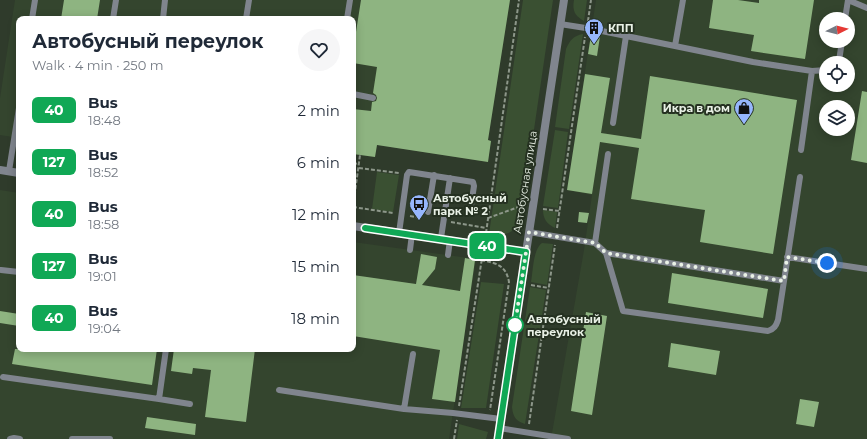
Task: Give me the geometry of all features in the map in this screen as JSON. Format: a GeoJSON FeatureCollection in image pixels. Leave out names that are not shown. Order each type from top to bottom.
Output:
{"type":"FeatureCollection","features":[{"type":"Feature","properties":{"kind":"street","name":"Автобусная улица"},"geometry":{"type":"LineString","coordinates":[[498,439],[564,0]]}},
{"type":"Feature","properties":{"kind":"street"},"geometry":{"type":"LineString","coordinates":[[0,170],[16,172]]}},
{"type":"Feature","properties":{"kind":"street"},"geometry":{"type":"LineString","coordinates":[[356,226],[526,252]]}},
{"type":"Feature","properties":{"kind":"lane"},"geometry":{"type":"LineString","coordinates":[[32,16],[35,0]]}},
{"type":"Feature","properties":{"kind":"lane"},"geometry":{"type":"LineString","coordinates":[[113,16],[116,0]]}},
{"type":"Feature","properties":{"kind":"lane"},"geometry":{"type":"LineString","coordinates":[[163,16],[165,0]]}},
{"type":"Feature","properties":{"kind":"lane"},"geometry":{"type":"LineString","coordinates":[[246,16],[249,0]]}},
{"type":"Feature","properties":{"kind":"lane"},"geometry":{"type":"LineString","coordinates":[[347,16],[350,0]]}},
{"type":"Feature","properties":{"kind":"lane"},"geometry":{"type":"LineString","coordinates":[[675,46],[683,0]]}},
{"type":"Feature","properties":{"kind":"lane"},"geometry":{"type":"LineString","coordinates":[[846,12],[848,0],[867,8]]}},
{"type":"Feature","properties":{"kind":"lane"},"geometry":{"type":"LineString","coordinates":[[560,24],[587,28],[753,62],[812,71],[819,70]]}},
{"type":"Feature","properties":{"kind":"lane"},"geometry":{"type":"LineString","coordinates":[[613,123],[626,36]]}},
{"type":"Feature","properties":{"kind":"lane"},"geometry":{"type":"LineString","coordinates":[[801,150],[812,71]]}},
{"type":"Feature","properties":{"kind":"lane"},"geometry":{"type":"LineString","coordinates":[[356,95],[373,98]]}},
{"type":"Feature","properties":{"kind":"lane"},"geometry":{"type":"LineString","coordinates":[[10,171],[16,129]]}},
{"type":"Feature","properties":{"kind":"lane"},"geometry":{"type":"LineString","coordinates":[[595,243],[608,154]]}},
{"type":"Feature","properties":{"kind":"lane"},"geometry":{"type":"LineString","coordinates":[[399,233],[408,174],[413,172],[471,181],[474,183],[470,212]]}},
{"type":"Feature","properties":{"kind":"lane"},"geometry":{"type":"LineString","coordinates":[[428,212],[434,175]]}},
{"type":"Feature","properties":{"kind":"lane"},"geometry":{"type":"LineString","coordinates":[[529,232],[595,243],[606,253],[623,311],[768,331],[776,326],[778,320],[800,176]]}},
{"type":"Feature","properties":{"kind":"lane"},"geometry":{"type":"LineString","coordinates":[[448,255],[444,221],[450,178]]}},
{"type":"Feature","properties":{"kind":"lane"},"geometry":{"type":"LineString","coordinates":[[410,250],[412,234]]}},
{"type":"Feature","properties":{"kind":"lane"},"geometry":{"type":"LineString","coordinates":[[606,253],[784,281]]}},
{"type":"Feature","properties":{"kind":"lane"},"geometry":{"type":"LineString","coordinates":[[787,257],[867,269]]}},
{"type":"Feature","properties":{"kind":"lane"},"geometry":{"type":"LineString","coordinates":[[1,270],[16,272]]}},
{"type":"Feature","properties":{"kind":"lane"},"geometry":{"type":"LineString","coordinates":[[159,399],[166,352]]}},
{"type":"Feature","properties":{"kind":"lane"},"geometry":{"type":"LineString","coordinates":[[404,409],[413,354]]}},
{"type":"Feature","properties":{"kind":"lane"},"geometry":{"type":"LineString","coordinates":[[3,377],[190,404]]}},
{"type":"Feature","properties":{"kind":"lane"},"geometry":{"type":"LineString","coordinates":[[279,390],[404,409],[501,419]]}},
{"type":"Feature","properties":{"kind":"lane"},"geometry":{"type":"LineString","coordinates":[[500,428],[568,439]]}},
{"type":"Feature","properties":{"kind":"lane"},"geometry":{"type":"LineString","coordinates":[[10,439],[20,439]]}},
{"type":"Feature","properties":{"kind":"lane"},"geometry":{"type":"LineString","coordinates":[[72,439],[110,439]]}},
{"type":"Feature","properties":{"kind":"path"},"geometry":{"type":"LineString","coordinates":[[486,233],[519,0]]}},
{"type":"Feature","properties":{"kind":"path"},"geometry":{"type":"LineString","coordinates":[[527,432],[591,0]]}},
{"type":"Feature","properties":{"kind":"path"},"geometry":{"type":"LineString","coordinates":[[356,188],[360,155]]}},
{"type":"Feature","properties":{"kind":"path"},"geometry":{"type":"LineString","coordinates":[[359,168],[408,174]]}},
{"type":"Feature","properties":{"kind":"path"},"geometry":{"type":"LineString","coordinates":[[488,218],[524,205]]}},
{"type":"Feature","properties":{"kind":"path"},"geometry":{"type":"LineString","coordinates":[[356,207],[422,218]]}},
{"type":"Feature","properties":{"kind":"path"},"geometry":{"type":"LineString","coordinates":[[543,208],[560,211]]}},
{"type":"Feature","properties":{"kind":"path"},"geometry":{"type":"LineString","coordinates":[[444,221],[486,228]]}},
{"type":"Feature","properties":{"kind":"path"},"geometry":{"type":"LineString","coordinates":[[454,439],[481,259],[496,263],[504,269],[508,276],[509,282],[489,418]]}},
{"type":"Feature","properties":{"kind":"path"},"geometry":{"type":"LineString","coordinates":[[531,285],[549,288]]}},
{"type":"Feature","properties":{"kind":"shaded area","name":"Автобусный парк № 2"},"geometry":{"type":"Polygon","coordinates":[[[15,0],[510,0],[488,140],[491,141],[488,162],[377,145],[375,157],[356,154],[356,16],[16,16],[16,138],[0,135],[0,98],[15,0]]]}},
{"type":"Feature","properties":{"kind":"shaded area"},"geometry":{"type":"Polygon","coordinates":[[[523,0],[553,0],[521,218],[515,228],[509,233],[489,234],[523,0]]]}},
{"type":"Feature","properties":{"kind":"shaded area"},"geometry":{"type":"Polygon","coordinates":[[[574,0],[587,0],[584,21],[575,13],[573,7],[574,0]]]}},
{"type":"Feature","properties":{"kind":"shaded area"},"geometry":{"type":"Polygon","coordinates":[[[596,0],[867,0],[867,439],[551,439],[584,250],[592,195],[567,190],[596,0]]]}},
{"type":"Feature","properties":{"kind":"shaded area"},"geometry":{"type":"Polygon","coordinates":[[[583,34],[569,129],[555,127],[566,49],[572,39],[583,34]]]}},
{"type":"Feature","properties":{"kind":"shaded area"},"geometry":{"type":"Polygon","coordinates":[[[555,130],[568,132],[558,208],[543,206],[555,130]]]}},
{"type":"Feature","properties":{"kind":"shaded area"},"geometry":{"type":"Polygon","coordinates":[[[377,172],[399,175],[393,212],[372,209],[377,172]]]}},
{"type":"Feature","properties":{"kind":"shaded area"},"geometry":{"type":"Polygon","coordinates":[[[0,190],[16,193],[16,352],[356,352],[356,242],[476,259],[449,439],[0,439],[0,190]]]}},
{"type":"Feature","properties":{"kind":"shaded area"},"geometry":{"type":"Polygon","coordinates":[[[543,210],[557,212],[555,228],[546,221],[543,210]]]}},
{"type":"Feature","properties":{"kind":"shaded area"},"geometry":{"type":"Polygon","coordinates":[[[542,243],[553,244],[547,285],[531,282],[535,255],[542,243]]]}},
{"type":"Feature","properties":{"kind":"shaded area"},"geometry":{"type":"Polygon","coordinates":[[[481,282],[504,284],[486,408],[461,408],[481,282]]]}},
{"type":"Feature","properties":{"kind":"shaded area"},"geometry":{"type":"Polygon","coordinates":[[[530,287],[546,290],[525,424],[516,418],[512,407],[530,287]]]}},
{"type":"Feature","properties":{"kind":"shaded area"},"geometry":{"type":"Polygon","coordinates":[[[459,424],[488,432],[486,439],[457,439],[459,424]]]}},
{"type":"Feature","properties":{"kind":"building"},"geometry":{"type":"Polygon","coordinates":[[[64,0],[100,0],[97,16],[61,16],[64,0]]]}},
{"type":"Feature","properties":{"kind":"building","name":"Автобусный парк № 2"},"geometry":{"type":"Polygon","coordinates":[[[361,0],[510,0],[488,140],[491,141],[488,162],[377,145],[375,157],[356,154],[356,109],[371,111],[372,102],[376,101],[376,95],[373,93],[377,67],[356,64],[356,32],[361,0]]]}},
{"type":"Feature","properties":{"kind":"building"},"geometry":{"type":"Polygon","coordinates":[[[713,0],[738,0],[759,3],[759,0],[814,0],[805,59],[751,51],[754,35],[709,28],[713,0]]]}},
{"type":"Feature","properties":{"kind":"building","name":"КПП"},"geometry":{"type":"Polygon","coordinates":[[[591,35],[600,36],[597,56],[588,54],[591,35]]]}},
{"type":"Feature","properties":{"kind":"building"},"geometry":{"type":"Polygon","coordinates":[[[585,74],[610,78],[601,133],[641,139],[650,76],[797,100],[773,254],[700,242],[705,210],[631,199],[639,148],[600,142],[592,194],[567,190],[585,74]]]}},
{"type":"Feature","properties":{"kind":"building"},"geometry":{"type":"Polygon","coordinates":[[[862,91],[867,92],[867,163],[851,160],[862,91]]]}},
{"type":"Feature","properties":{"kind":"building"},"geometry":{"type":"Polygon","coordinates":[[[579,212],[589,213],[587,223],[578,222],[579,212]]]}},
{"type":"Feature","properties":{"kind":"building"},"geometry":{"type":"Polygon","coordinates":[[[421,254],[437,257],[435,269],[422,285],[460,291],[465,258],[475,260],[455,402],[432,399],[440,350],[356,336],[356,275],[416,284],[421,254]]]}},
{"type":"Feature","properties":{"kind":"building"},"geometry":{"type":"Polygon","coordinates":[[[672,273],[768,289],[763,318],[668,303],[672,273]]]}},
{"type":"Feature","properties":{"kind":"building"},"geometry":{"type":"Polygon","coordinates":[[[0,311],[16,314],[16,326],[0,323],[0,311]]]}},
{"type":"Feature","properties":{"kind":"building"},"geometry":{"type":"Polygon","coordinates":[[[586,312],[607,316],[592,415],[571,411],[586,312]]]}},
{"type":"Feature","properties":{"kind":"building"},"geometry":{"type":"Polygon","coordinates":[[[671,343],[720,351],[716,375],[668,367],[671,343]]]}},
{"type":"Feature","properties":{"kind":"building"},"geometry":{"type":"Polygon","coordinates":[[[15,349],[16,352],[157,352],[152,385],[12,364],[15,349]]]}},
{"type":"Feature","properties":{"kind":"building"},"geometry":{"type":"Polygon","coordinates":[[[174,352],[255,352],[246,422],[205,417],[211,370],[193,368],[192,374],[171,371],[174,352]]]}},
{"type":"Feature","properties":{"kind":"building"},"geometry":{"type":"Polygon","coordinates":[[[800,399],[819,402],[814,427],[796,424],[800,399]]]}},
{"type":"Feature","properties":{"kind":"building"},"geometry":{"type":"Polygon","coordinates":[[[147,417],[196,424],[195,435],[145,428],[147,417]]]}},
{"type":"Feature","properties":{"kind":"bus line","name":"40"},"geometry":{"type":"LineString","coordinates":[[365,228],[526,252],[498,439]]}},
{"type":"Feature","properties":{"kind":"place","name":"КПП"},"geometry":{"type":"Point","coordinates":[594,45]}},
{"type":"Feature","properties":{"kind":"place","name":"Икра в дом"},"geometry":{"type":"Point","coordinates":[744,125]}},
{"type":"Feature","properties":{"kind":"place","name":"Автобусный парк № 2"},"geometry":{"type":"Point","coordinates":[419,221]}},
{"type":"Feature","properties":{"kind":"place","name":"Автобусный переулок"},"geometry":{"type":"Point","coordinates":[515,325]}},
{"type":"Feature","properties":{"kind":"route"},"geometry":{"type":"LineString","coordinates":[[515,325],[529,232],[595,243],[606,253],[784,281],[787,257],[827,263]]}}]}
